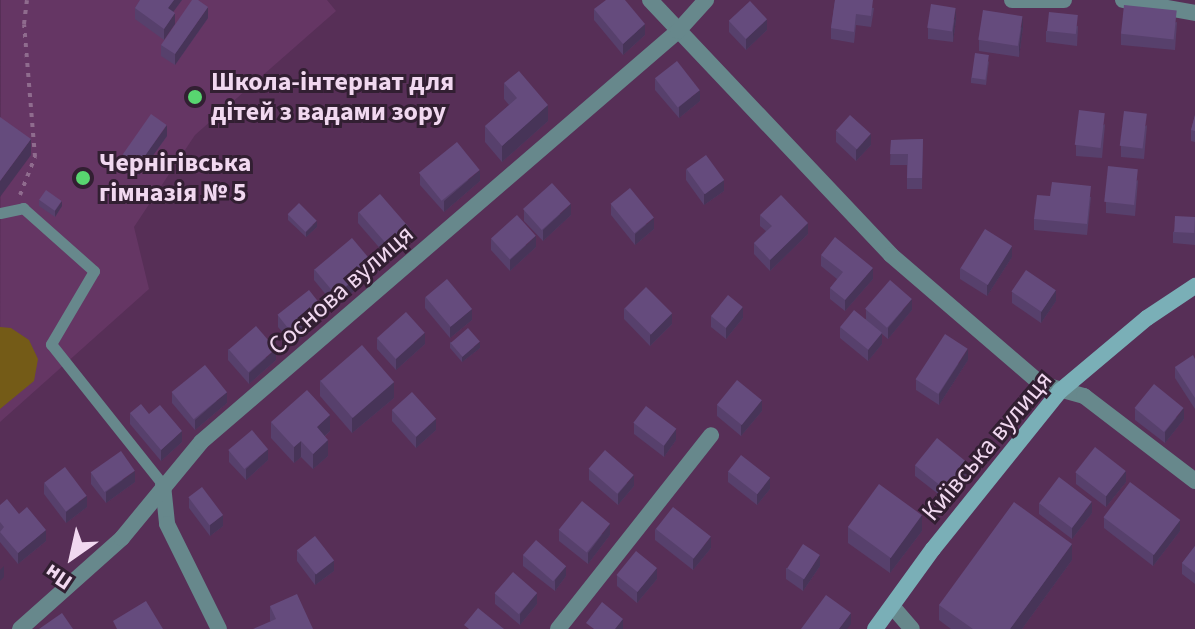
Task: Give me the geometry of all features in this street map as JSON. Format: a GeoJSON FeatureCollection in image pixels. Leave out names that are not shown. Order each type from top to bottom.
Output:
{"type":"FeatureCollection","features":[{"type":"Feature","properties":{"kind":"main road","name":"Київська вулиця"},"geometry":{"type":"LineString","coordinates":[[875,629],[1060,391],[1147,318],[1195,286]]}},
{"type":"Feature","properties":{"kind":"street"},"geometry":{"type":"LineString","coordinates":[[650,0],[891,255],[1041,384],[1084,396],[1195,481]]}},
{"type":"Feature","properties":{"kind":"street","name":"Соснова вулиця"},"geometry":{"type":"LineString","coordinates":[[20,629],[122,538],[201,442],[678,31],[706,0]]}},
{"type":"Feature","properties":{"kind":"street"},"geometry":{"type":"LineString","coordinates":[[1012,0],[1064,0]]}},
{"type":"Feature","properties":{"kind":"street"},"geometry":{"type":"LineString","coordinates":[[1123,0],[1195,13]]}},
{"type":"Feature","properties":{"kind":"street"},"geometry":{"type":"LineString","coordinates":[[558,629],[711,435]]}},
{"type":"Feature","properties":{"kind":"street"},"geometry":{"type":"LineString","coordinates":[[163,485],[167,524],[219,629]]}},
{"type":"Feature","properties":{"kind":"street"},"geometry":{"type":"LineString","coordinates":[[892,606],[912,629]]}},
{"type":"Feature","properties":{"kind":"lane"},"geometry":{"type":"LineString","coordinates":[[0,213],[23,208],[94,271],[51,344],[163,485]]}},
{"type":"Feature","properties":{"kind":"path"},"geometry":{"type":"LineString","coordinates":[[15,208],[35,157],[24,24],[27,0]]}},
{"type":"Feature","properties":{"kind":"shaded area","name":"Чернігівська гімназія № 5"},"geometry":{"type":"Polygon","coordinates":[[[1,0],[327,0],[336,11],[195,135],[134,227],[149,289],[0,422],[1,0]]]}},
{"type":"Feature","properties":{"kind":"shaded area"},"geometry":{"type":"Polygon","coordinates":[[[0,327],[11,328],[29,340],[38,359],[34,381],[0,409],[0,327]]]}},
{"type":"Feature","properties":{"kind":"building"},"geometry":{"type":"Polygon","coordinates":[[[140,0],[174,0],[168,8],[175,13],[164,29],[135,8],[140,0]]]}},
{"type":"Feature","properties":{"kind":"building"},"geometry":{"type":"Polygon","coordinates":[[[192,0],[198,0],[208,7],[175,54],[161,45],[192,0]]]}},
{"type":"Feature","properties":{"kind":"building"},"geometry":{"type":"Polygon","coordinates":[[[606,0],[625,0],[645,24],[623,44],[594,9],[606,0]]]}},
{"type":"Feature","properties":{"kind":"building"},"geometry":{"type":"Polygon","coordinates":[[[835,0],[873,0],[871,16],[856,14],[854,32],[831,28],[835,0]]]}},
{"type":"Feature","properties":{"kind":"building"},"geometry":{"type":"Polygon","coordinates":[[[750,1],[767,19],[746,39],[729,21],[750,1]]]}},
{"type":"Feature","properties":{"kind":"building"},"geometry":{"type":"Polygon","coordinates":[[[931,4],[956,8],[952,32],[927,28],[931,4]]]}},
{"type":"Feature","properties":{"kind":"building"},"geometry":{"type":"Polygon","coordinates":[[[1124,5],[1177,11],[1174,39],[1121,34],[1124,5]]]}},
{"type":"Feature","properties":{"kind":"building"},"geometry":{"type":"Polygon","coordinates":[[[983,10],[1023,16],[1018,46],[978,40],[983,10]]]}},
{"type":"Feature","properties":{"kind":"building"},"geometry":{"type":"Polygon","coordinates":[[[1049,12],[1078,15],[1076,34],[1047,31],[1049,12]]]}},
{"type":"Feature","properties":{"kind":"building"},"geometry":{"type":"Polygon","coordinates":[[[975,53],[989,55],[985,80],[972,78],[975,53]]]}},
{"type":"Feature","properties":{"kind":"building"},"geometry":{"type":"Polygon","coordinates":[[[677,61],[700,90],[678,107],[655,78],[677,61]]]}},
{"type":"Feature","properties":{"kind":"building"},"geometry":{"type":"Polygon","coordinates":[[[519,71],[548,105],[502,146],[485,126],[517,98],[504,83],[519,71]]]}},
{"type":"Feature","properties":{"kind":"building"},"geometry":{"type":"Polygon","coordinates":[[[1079,110],[1105,113],[1101,148],[1075,145],[1079,110]]]}},
{"type":"Feature","properties":{"kind":"building"},"geometry":{"type":"Polygon","coordinates":[[[1124,111],[1147,114],[1143,149],[1120,146],[1124,111]]]}},
{"type":"Feature","properties":{"kind":"building"},"geometry":{"type":"Polygon","coordinates":[[[151,114],[167,125],[138,165],[123,154],[151,114]]]}},
{"type":"Feature","properties":{"kind":"building"},"geometry":{"type":"Polygon","coordinates":[[[850,115],[871,134],[857,149],[836,131],[850,115]]]}},
{"type":"Feature","properties":{"kind":"building"},"geometry":{"type":"Polygon","coordinates":[[[0,117],[31,139],[0,181],[0,117]]]}},
{"type":"Feature","properties":{"kind":"building"},"geometry":{"type":"Polygon","coordinates":[[[923,139],[922,178],[907,178],[908,154],[890,154],[891,140],[923,139]]]}},
{"type":"Feature","properties":{"kind":"building"},"geometry":{"type":"Polygon","coordinates":[[[457,142],[480,170],[442,201],[419,173],[457,142]]]}},
{"type":"Feature","properties":{"kind":"building"},"geometry":{"type":"Polygon","coordinates":[[[706,155],[724,180],[705,194],[687,169],[706,155]]]}},
{"type":"Feature","properties":{"kind":"building"},"geometry":{"type":"Polygon","coordinates":[[[1108,166],[1138,169],[1134,205],[1104,202],[1108,166]]]}},
{"type":"Feature","properties":{"kind":"building"},"geometry":{"type":"Polygon","coordinates":[[[1052,182],[1091,186],[1087,224],[1034,219],[1037,195],[1050,196],[1052,182]]]}},
{"type":"Feature","properties":{"kind":"building"},"geometry":{"type":"Polygon","coordinates":[[[552,183],[571,204],[542,230],[523,209],[552,183]]]}},
{"type":"Feature","properties":{"kind":"building"},"geometry":{"type":"Polygon","coordinates":[[[630,188],[654,218],[634,233],[611,204],[630,188]]]}},
{"type":"Feature","properties":{"kind":"building"},"geometry":{"type":"Polygon","coordinates":[[[46,190],[62,201],[55,211],[39,200],[46,190]]]}},
{"type":"Feature","properties":{"kind":"building"},"geometry":{"type":"Polygon","coordinates":[[[380,194],[411,230],[390,249],[359,212],[380,194]]]}},
{"type":"Feature","properties":{"kind":"building"},"geometry":{"type":"Polygon","coordinates":[[[781,195],[808,223],[770,260],[754,243],[772,226],[760,215],[781,195]]]}},
{"type":"Feature","properties":{"kind":"building"},"geometry":{"type":"Polygon","coordinates":[[[299,203],[317,221],[305,232],[288,214],[299,203]]]}},
{"type":"Feature","properties":{"kind":"building"},"geometry":{"type":"Polygon","coordinates":[[[517,215],[536,236],[510,259],[491,238],[517,215]]]}},
{"type":"Feature","properties":{"kind":"building"},"geometry":{"type":"Polygon","coordinates":[[[1175,216],[1195,217],[1194,233],[1174,232],[1175,216]]]}},
{"type":"Feature","properties":{"kind":"building"},"geometry":{"type":"Polygon","coordinates":[[[985,229],[1012,246],[988,285],[961,268],[985,229]]]}},
{"type":"Feature","properties":{"kind":"building"},"geometry":{"type":"Polygon","coordinates":[[[835,237],[873,268],[845,300],[830,288],[843,272],[821,255],[835,237]]]}},
{"type":"Feature","properties":{"kind":"building"},"geometry":{"type":"Polygon","coordinates":[[[352,238],[373,263],[336,295],[314,269],[352,238]]]}},
{"type":"Feature","properties":{"kind":"building"},"geometry":{"type":"Polygon","coordinates":[[[1026,270],[1056,290],[1041,312],[1011,292],[1026,270]]]}},
{"type":"Feature","properties":{"kind":"building"},"geometry":{"type":"Polygon","coordinates":[[[447,279],[472,309],[451,327],[426,297],[447,279]]]}},
{"type":"Feature","properties":{"kind":"building"},"geometry":{"type":"Polygon","coordinates":[[[890,280],[912,299],[887,328],[865,309],[890,280]]]}},
{"type":"Feature","properties":{"kind":"building"},"geometry":{"type":"Polygon","coordinates":[[[646,287],[672,313],[651,334],[625,308],[646,287]]]}},
{"type":"Feature","properties":{"kind":"building"},"geometry":{"type":"Polygon","coordinates":[[[309,290],[323,308],[292,333],[277,315],[309,290]]]}},
{"type":"Feature","properties":{"kind":"building"},"geometry":{"type":"Polygon","coordinates":[[[728,295],[743,307],[726,328],[711,316],[728,295]]]}},
{"type":"Feature","properties":{"kind":"building"},"geometry":{"type":"Polygon","coordinates":[[[854,310],[882,333],[868,350],[840,327],[854,310]]]}},
{"type":"Feature","properties":{"kind":"building"},"geometry":{"type":"Polygon","coordinates":[[[406,312],[425,333],[396,359],[377,338],[406,312]]]}},
{"type":"Feature","properties":{"kind":"building"},"geometry":{"type":"Polygon","coordinates":[[[256,326],[276,349],[249,372],[229,350],[256,326]]]}},
{"type":"Feature","properties":{"kind":"building"},"geometry":{"type":"Polygon","coordinates":[[[468,328],[480,342],[462,357],[451,343],[468,328]]]}},
{"type":"Feature","properties":{"kind":"building"},"geometry":{"type":"Polygon","coordinates":[[[945,334],[968,349],[938,394],[916,379],[945,334]]]}},
{"type":"Feature","properties":{"kind":"building"},"geometry":{"type":"Polygon","coordinates":[[[362,345],[394,382],[353,418],[320,381],[362,345]]]}},
{"type":"Feature","properties":{"kind":"building"},"geometry":{"type":"Polygon","coordinates":[[[1193,355],[1195,359],[1195,398],[1175,367],[1193,355]]]}},
{"type":"Feature","properties":{"kind":"building"},"geometry":{"type":"Polygon","coordinates":[[[205,365],[227,392],[194,419],[172,392],[205,365]]]}},
{"type":"Feature","properties":{"kind":"building"},"geometry":{"type":"Polygon","coordinates":[[[737,380],[762,400],[742,425],[717,405],[737,380]]]}},
{"type":"Feature","properties":{"kind":"building"},"geometry":{"type":"Polygon","coordinates":[[[1154,384],[1184,408],[1164,432],[1134,408],[1154,384]]]}},
{"type":"Feature","properties":{"kind":"building"},"geometry":{"type":"Polygon","coordinates":[[[307,390],[330,415],[317,427],[328,440],[313,454],[301,441],[294,447],[271,422],[307,390]]]}},
{"type":"Feature","properties":{"kind":"building"},"geometry":{"type":"Polygon","coordinates":[[[412,392],[436,419],[416,437],[392,410],[412,392]]]}},
{"type":"Feature","properties":{"kind":"building"},"geometry":{"type":"Polygon","coordinates":[[[141,404],[149,414],[160,405],[182,431],[161,450],[130,413],[141,404]]]}},
{"type":"Feature","properties":{"kind":"building"},"geometry":{"type":"Polygon","coordinates":[[[646,406],[676,429],[664,446],[633,423],[646,406]]]}},
{"type":"Feature","properties":{"kind":"building"},"geometry":{"type":"Polygon","coordinates":[[[252,430],[268,449],[244,469],[228,450],[252,430]]]}},
{"type":"Feature","properties":{"kind":"building"},"geometry":{"type":"Polygon","coordinates":[[[937,438],[967,462],[945,489],[915,465],[937,438]]]}},
{"type":"Feature","properties":{"kind":"building"},"geometry":{"type":"Polygon","coordinates":[[[1095,447],[1126,471],[1106,496],[1075,472],[1095,447]]]}},
{"type":"Feature","properties":{"kind":"building"},"geometry":{"type":"Polygon","coordinates":[[[605,450],[634,475],[617,494],[589,469],[605,450]]]}},
{"type":"Feature","properties":{"kind":"building"},"geometry":{"type":"Polygon","coordinates":[[[121,451],[135,471],[104,492],[91,472],[121,451]]]}},
{"type":"Feature","properties":{"kind":"building"},"geometry":{"type":"Polygon","coordinates":[[[741,455],[770,478],[757,494],[728,472],[741,455]]]}},
{"type":"Feature","properties":{"kind":"building"},"geometry":{"type":"Polygon","coordinates":[[[65,467],[87,496],[66,511],[44,483],[65,467]]]}},
{"type":"Feature","properties":{"kind":"building"},"geometry":{"type":"Polygon","coordinates":[[[1059,477],[1092,502],[1072,528],[1039,503],[1059,477]]]}},
{"type":"Feature","properties":{"kind":"building"},"geometry":{"type":"Polygon","coordinates":[[[1130,482],[1180,520],[1154,555],[1104,517],[1130,482]]]}},
{"type":"Feature","properties":{"kind":"building"},"geometry":{"type":"Polygon","coordinates":[[[879,484],[922,515],[891,558],[848,527],[879,484]]]}},
{"type":"Feature","properties":{"kind":"building"},"geometry":{"type":"Polygon","coordinates":[[[202,487],[223,515],[209,525],[188,497],[202,487]]]}},
{"type":"Feature","properties":{"kind":"building"},"geometry":{"type":"Polygon","coordinates":[[[7,499],[19,514],[27,507],[46,530],[18,553],[0,532],[4,527],[0,522],[0,505],[7,499]]]}},
{"type":"Feature","properties":{"kind":"building"},"geometry":{"type":"Polygon","coordinates":[[[582,501],[610,524],[587,552],[559,530],[582,501]]]}},
{"type":"Feature","properties":{"kind":"building"},"geometry":{"type":"Polygon","coordinates":[[[1014,502],[1072,544],[1010,629],[973,629],[939,605],[1014,502]]]}},
{"type":"Feature","properties":{"kind":"building"},"geometry":{"type":"Polygon","coordinates":[[[673,507],[711,537],[694,559],[656,529],[673,507]]]}},
{"type":"Feature","properties":{"kind":"building"},"geometry":{"type":"Polygon","coordinates":[[[315,536],[334,560],[316,575],[297,550],[315,536]]]}},
{"type":"Feature","properties":{"kind":"building"},"geometry":{"type":"Polygon","coordinates":[[[536,540],[566,566],[553,581],[523,555],[536,540]]]}},
{"type":"Feature","properties":{"kind":"building"},"geometry":{"type":"Polygon","coordinates":[[[803,544],[820,555],[804,579],[787,568],[803,544]]]}},
{"type":"Feature","properties":{"kind":"building"},"geometry":{"type":"Polygon","coordinates":[[[1195,546],[1195,573],[1182,563],[1195,546]]]}},
{"type":"Feature","properties":{"kind":"building"},"geometry":{"type":"Polygon","coordinates":[[[636,551],[657,568],[637,592],[616,575],[636,551]]]}},
{"type":"Feature","properties":{"kind":"building"},"geometry":{"type":"Polygon","coordinates":[[[513,572],[537,593],[519,614],[495,593],[513,572]]]}},
{"type":"Feature","properties":{"kind":"building"},"geometry":{"type":"Polygon","coordinates":[[[297,594],[313,629],[253,629],[276,619],[270,606],[297,594]]]}},
{"type":"Feature","properties":{"kind":"building"},"geometry":{"type":"Polygon","coordinates":[[[826,595],[851,613],[839,629],[801,629],[826,595]]]}},
{"type":"Feature","properties":{"kind":"building"},"geometry":{"type":"Polygon","coordinates":[[[146,601],[163,629],[117,629],[113,621],[146,601]]]}},
{"type":"Feature","properties":{"kind":"building"},"geometry":{"type":"Polygon","coordinates":[[[602,602],[623,619],[615,629],[594,629],[586,623],[602,602]]]}},
{"type":"Feature","properties":{"kind":"building"},"geometry":{"type":"Polygon","coordinates":[[[478,608],[504,629],[469,629],[464,625],[478,608]]]}},
{"type":"Feature","properties":{"kind":"building"},"geometry":{"type":"Polygon","coordinates":[[[62,613],[73,629],[39,629],[62,613]]]}},
{"type":"Feature","properties":{"kind":"place","name":"Школа-інтернат для дітей з вадами зору"},"geometry":{"type":"Point","coordinates":[195,97]}},
{"type":"Feature","properties":{"kind":"place","name":"Чернігівська гімназія № 5"},"geometry":{"type":"Point","coordinates":[83,178]}}]}
